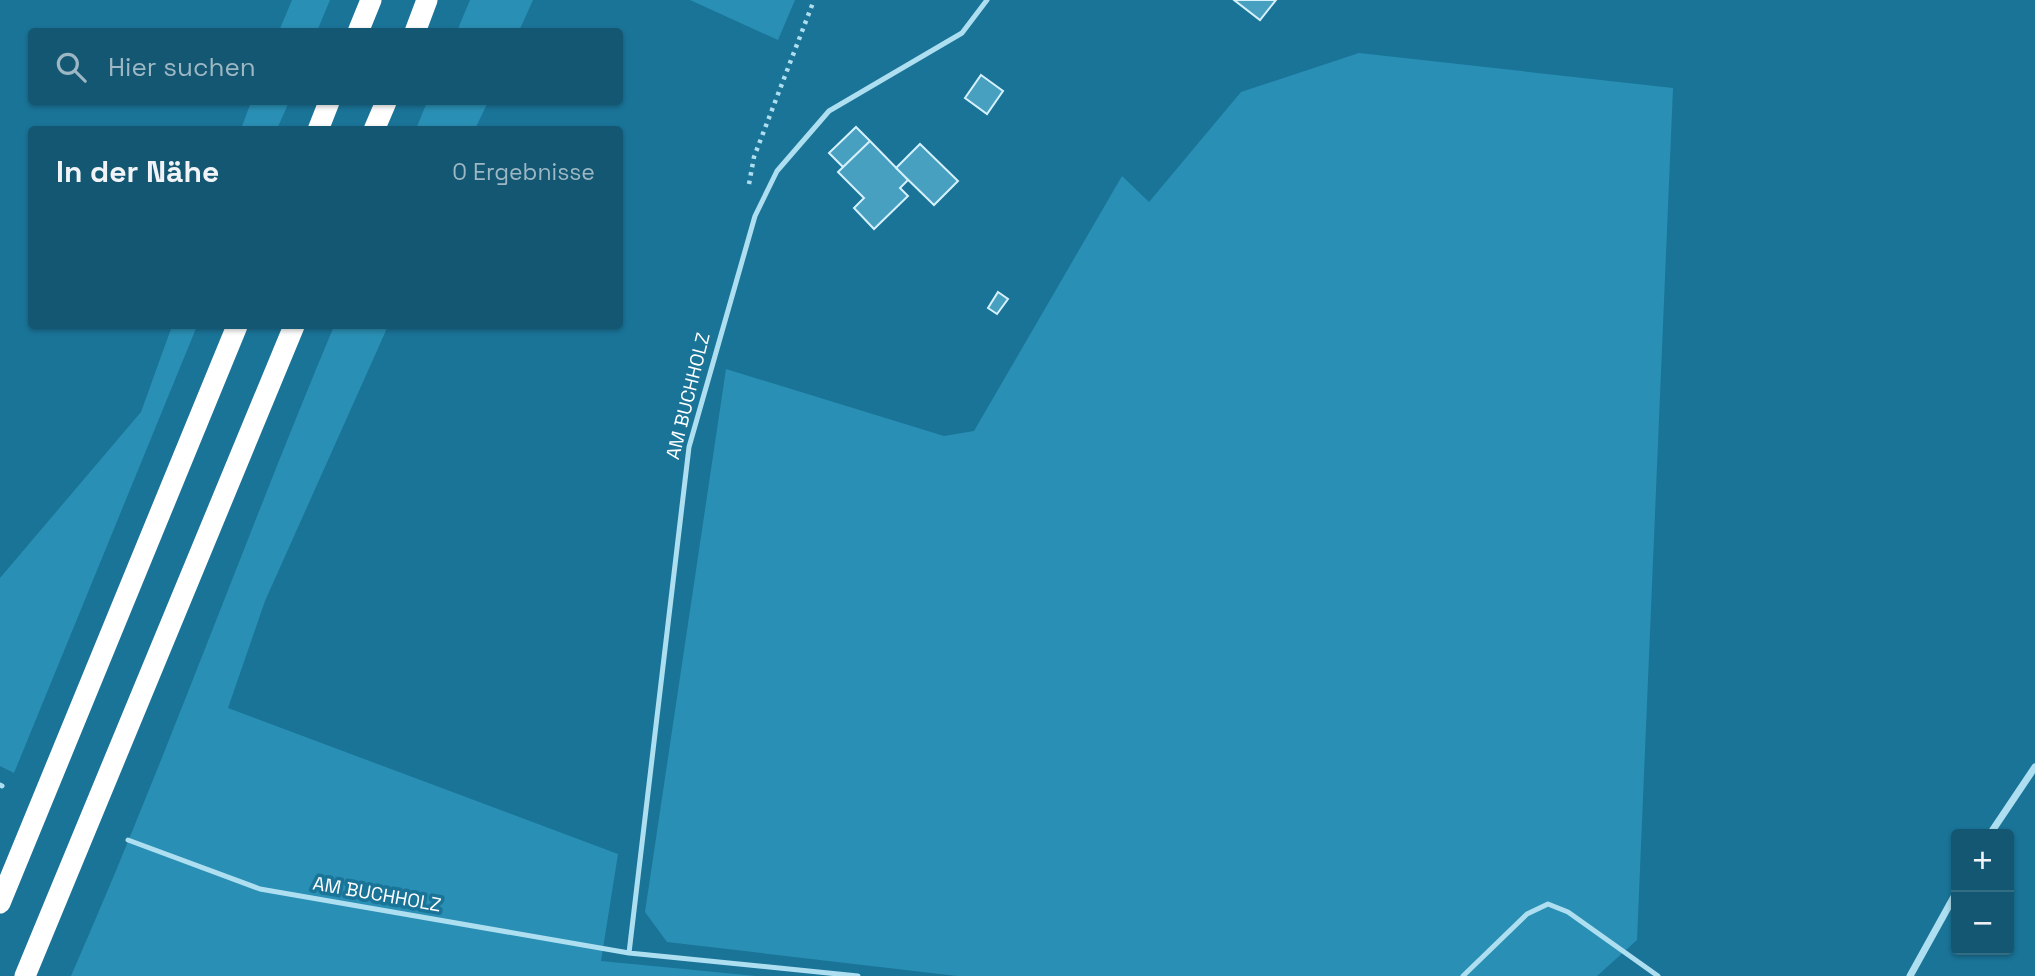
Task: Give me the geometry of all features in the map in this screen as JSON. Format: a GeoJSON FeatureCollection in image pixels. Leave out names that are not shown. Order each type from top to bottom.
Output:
{"type":"FeatureCollection","features":[{"type":"Feature","properties":{"kind":"highway"},"geometry":{"type":"LineString","coordinates":[[360,28],[371,0]]}},
{"type":"Feature","properties":{"kind":"highway"},"geometry":{"type":"LineString","coordinates":[[417,28],[428,0]]}},
{"type":"Feature","properties":{"kind":"highway"},"geometry":{"type":"LineString","coordinates":[[320,126],[328,105]]}},
{"type":"Feature","properties":{"kind":"highway"},"geometry":{"type":"LineString","coordinates":[[376,126],[385,105]]}},
{"type":"Feature","properties":{"kind":"highway"},"geometry":{"type":"LineString","coordinates":[[0,903],[236,329]]}},
{"type":"Feature","properties":{"kind":"highway"},"geometry":{"type":"LineString","coordinates":[[25,976],[293,329]]}},
{"type":"Feature","properties":{"kind":"street"},"geometry":{"type":"LineString","coordinates":[[1993,829],[2035,767]]}},
{"type":"Feature","properties":{"kind":"street"},"geometry":{"type":"LineString","coordinates":[[1910,976],[1951,902]]}},
{"type":"Feature","properties":{"kind":"lane","name":"AM BUCHHOLZ"},"geometry":{"type":"LineString","coordinates":[[628,953],[689,447],[755,216],[777,171],[829,111],[961,33],[987,0]]}},
{"type":"Feature","properties":{"kind":"lane","name":"AM BUCHHOLZ"},"geometry":{"type":"LineString","coordinates":[[128,840],[260,890],[628,953],[858,976]]}},
{"type":"Feature","properties":{"kind":"lane"},"geometry":{"type":"LineString","coordinates":[[1464,976],[1527,914],[1548,904],[1568,912],[1658,976]]}},
{"type":"Feature","properties":{"kind":"shaded area"},"geometry":{"type":"Polygon","coordinates":[[[292,0],[330,0],[318,28],[280,28],[292,0]]]}},
{"type":"Feature","properties":{"kind":"shaded area"},"geometry":{"type":"Polygon","coordinates":[[[470,0],[533,0],[520,28],[458,28],[470,0]]]}},
{"type":"Feature","properties":{"kind":"shaded area"},"geometry":{"type":"Polygon","coordinates":[[[690,0],[795,0],[778,40],[690,0]]]}},
{"type":"Feature","properties":{"kind":"shaded area"},"geometry":{"type":"Polygon","coordinates":[[[1359,53],[1673,88],[1637,940],[1597,976],[957,976],[667,942],[645,912],[726,369],[944,436],[974,431],[1122,176],[1149,202],[1241,92],[1359,53]]]}},
{"type":"Feature","properties":{"kind":"shaded area"},"geometry":{"type":"Polygon","coordinates":[[[250,105],[288,105],[278,126],[242,126],[250,105]]]}},
{"type":"Feature","properties":{"kind":"shaded area"},"geometry":{"type":"Polygon","coordinates":[[[426,105],[487,105],[476,126],[417,126],[426,105]]]}},
{"type":"Feature","properties":{"kind":"shaded area"},"geometry":{"type":"Polygon","coordinates":[[[171,329],[196,329],[14,773],[0,766],[0,578],[141,412],[171,329]]]}},
{"type":"Feature","properties":{"kind":"shaded area"},"geometry":{"type":"Polygon","coordinates":[[[333,329],[387,329],[265,601],[228,708],[618,854],[601,961],[756,976],[71,976],[139,814],[333,329]]]}},
{"type":"Feature","properties":{"kind":"building"},"geometry":{"type":"Polygon","coordinates":[[[1234,0],[1276,0],[1260,20],[1234,0]]]}},
{"type":"Feature","properties":{"kind":"building"},"geometry":{"type":"Polygon","coordinates":[[[981,75],[1003,91],[987,114],[965,98],[981,75]]]}},
{"type":"Feature","properties":{"kind":"building"},"geometry":{"type":"Polygon","coordinates":[[[856,127],[870,141],[843,167],[829,153],[856,127]]]}},
{"type":"Feature","properties":{"kind":"building"},"geometry":{"type":"Polygon","coordinates":[[[870,141],[908,180],[900,188],[908,196],[874,229],[854,208],[864,198],[838,172],[870,141]]]}},
{"type":"Feature","properties":{"kind":"building"},"geometry":{"type":"Polygon","coordinates":[[[920,144],[958,181],[934,205],[896,168],[920,144]]]}},
{"type":"Feature","properties":{"kind":"building"},"geometry":{"type":"Polygon","coordinates":[[[998,292],[1008,299],[997,314],[988,308],[998,292]]]}}]}
